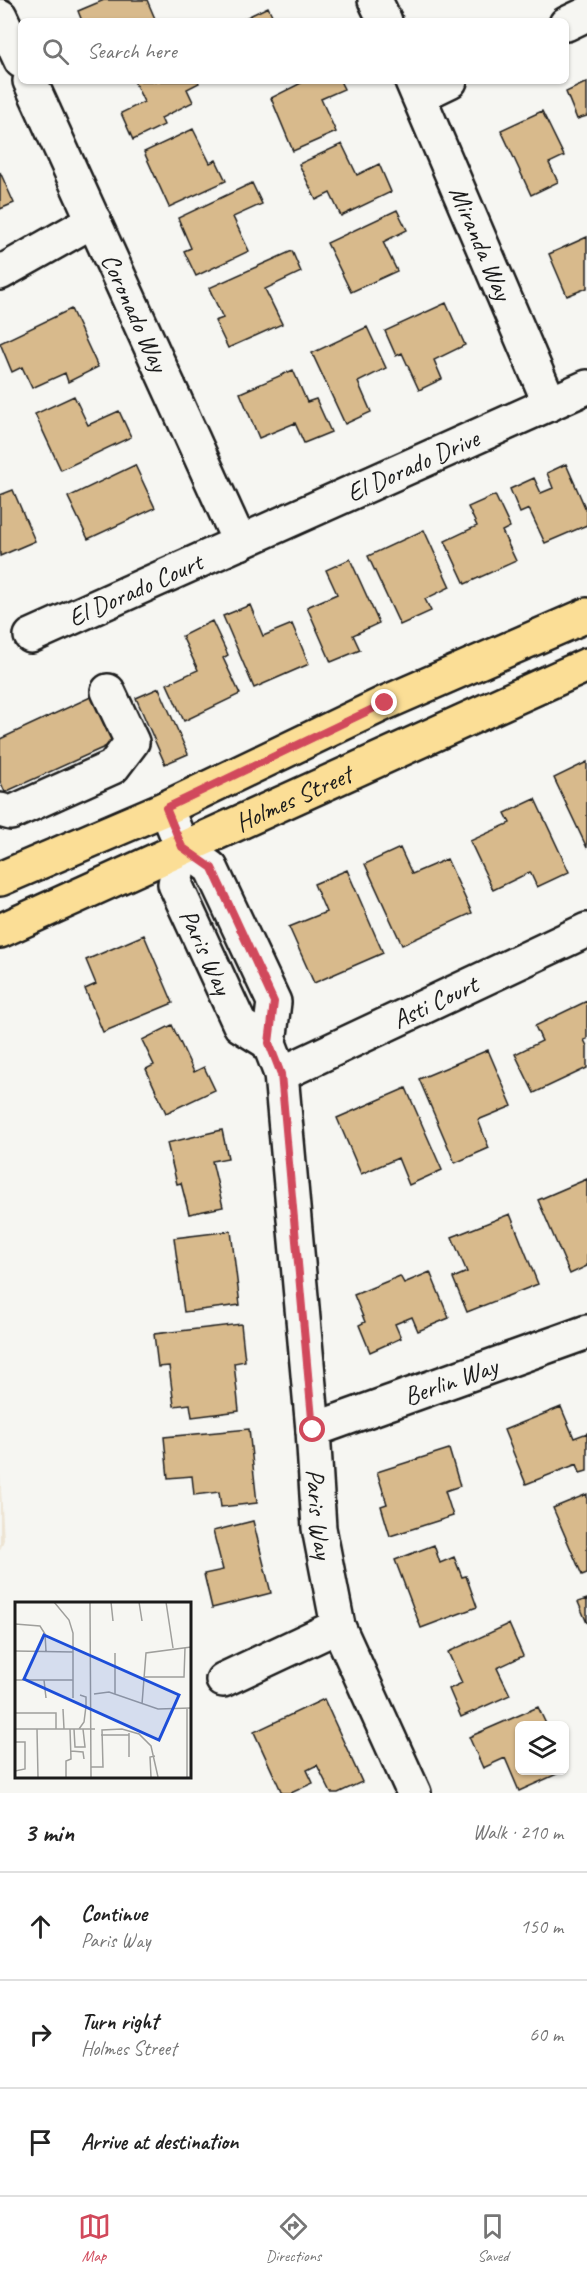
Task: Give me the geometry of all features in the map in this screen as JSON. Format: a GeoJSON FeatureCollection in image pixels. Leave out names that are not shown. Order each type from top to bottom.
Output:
{"type":"FeatureCollection","features":[{"type":"Feature","properties":{"kind":"main road","name":"Holmes Street"},"geometry":{"type":"LineString","coordinates":[[0,879],[166,808],[385,703],[587,615]]}},
{"type":"Feature","properties":{"kind":"main road","name":"Holmes Street"},"geometry":{"type":"LineString","coordinates":[[0,931],[587,665]]}},
{"type":"Feature","properties":{"kind":"street"},"geometry":{"type":"LineString","coordinates":[[375,0],[384,18]]}},
{"type":"Feature","properties":{"kind":"street"},"geometry":{"type":"LineString","coordinates":[[569,23],[587,14]]}},
{"type":"Feature","properties":{"kind":"street"},"geometry":{"type":"LineString","coordinates":[[0,16],[18,55]]}},
{"type":"Feature","properties":{"kind":"street","name":"Coronado Way"},"geometry":{"type":"LineString","coordinates":[[31,84],[240,543]]}},
{"type":"Feature","properties":{"kind":"street"},"geometry":{"type":"LineString","coordinates":[[416,89],[437,84]]}},
{"type":"Feature","properties":{"kind":"street","name":"Miranda Way"},"geometry":{"type":"LineString","coordinates":[[416,89],[550,404]]}},
{"type":"Feature","properties":{"kind":"street"},"geometry":{"type":"LineString","coordinates":[[0,273],[94,220]]}},
{"type":"Feature","properties":{"kind":"street","name":"El Dorado Drive"},"geometry":{"type":"LineString","coordinates":[[240,543],[587,387]]}},
{"type":"Feature","properties":{"kind":"street","name":"El Dorado Court"},"geometry":{"type":"LineString","coordinates":[[31,636],[240,543]]}},
{"type":"Feature","properties":{"kind":"street"},"geometry":{"type":"LineString","coordinates":[[0,810],[11,813],[113,767],[132,742],[108,691]]}},
{"type":"Feature","properties":{"kind":"street"},"geometry":{"type":"LineString","coordinates":[[166,808],[182,847]]}},
{"type":"Feature","properties":{"kind":"street","name":"Paris Way"},"geometry":{"type":"LineString","coordinates":[[182,847],[212,868],[274,1002],[269,1043],[281,1074],[313,1430],[319,1528],[338,1626],[414,1793]]}},
{"type":"Feature","properties":{"kind":"street","name":"Asti Court"},"geometry":{"type":"LineString","coordinates":[[281,1074],[587,930]]}},
{"type":"Feature","properties":{"kind":"street","name":"Berlin Way"},"geometry":{"type":"LineString","coordinates":[[313,1430],[587,1332]]}},
{"type":"Feature","properties":{"kind":"street"},"geometry":{"type":"LineString","coordinates":[[222,1680],[338,1626]]}},
{"type":"Feature","properties":{"kind":"shaded area"},"geometry":{"type":"Polygon","coordinates":[[[0,1474],[4,1540],[0,1550],[0,1474]]]}},
{"type":"Feature","properties":{"kind":"building"},"geometry":{"type":"Polygon","coordinates":[[[104,0],[147,0],[155,18],[81,18],[78,11],[104,0]]]}},
{"type":"Feature","properties":{"kind":"building"},"geometry":{"type":"Polygon","coordinates":[[[268,7],[274,18],[245,18],[268,7]]]}},
{"type":"Feature","properties":{"kind":"building"},"geometry":{"type":"Polygon","coordinates":[[[587,82],[587,116],[577,119],[566,92],[587,82]]]}},
{"type":"Feature","properties":{"kind":"building"},"geometry":{"type":"Polygon","coordinates":[[[135,84],[197,84],[187,89],[193,102],[161,118],[164,125],[133,140],[121,113],[144,102],[135,84]]]}},
{"type":"Feature","properties":{"kind":"building"},"geometry":{"type":"Polygon","coordinates":[[[299,84],[342,84],[344,89],[321,99],[336,132],[293,151],[271,98],[299,84]]]}},
{"type":"Feature","properties":{"kind":"building"},"geometry":{"type":"Polygon","coordinates":[[[542,111],[564,156],[549,163],[558,182],[531,195],[501,130],[542,111]]]}},
{"type":"Feature","properties":{"kind":"building"},"geometry":{"type":"Polygon","coordinates":[[[193,129],[210,163],[216,160],[226,181],[169,207],[144,152],[193,129]]]}},
{"type":"Feature","properties":{"kind":"building"},"geometry":{"type":"Polygon","coordinates":[[[342,144],[357,175],[379,164],[391,192],[341,216],[330,193],[316,200],[299,164],[342,144]]]}},
{"type":"Feature","properties":{"kind":"building"},"geometry":{"type":"Polygon","coordinates":[[[0,172],[14,203],[0,209],[0,172]]]}},
{"type":"Feature","properties":{"kind":"building"},"geometry":{"type":"Polygon","coordinates":[[[252,183],[262,204],[233,217],[249,251],[196,276],[184,251],[191,248],[178,218],[252,183]]]}},
{"type":"Feature","properties":{"kind":"building"},"geometry":{"type":"Polygon","coordinates":[[[397,210],[407,230],[383,242],[397,271],[351,292],[327,243],[397,210]]]}},
{"type":"Feature","properties":{"kind":"building"},"geometry":{"type":"Polygon","coordinates":[[[587,237],[587,288],[567,296],[549,254],[587,237]]]}},
{"type":"Feature","properties":{"kind":"building"},"geometry":{"type":"Polygon","coordinates":[[[292,251],[301,272],[265,289],[282,324],[228,348],[215,321],[223,318],[209,288],[292,251]]]}},
{"type":"Feature","properties":{"kind":"building"},"geometry":{"type":"Polygon","coordinates":[[[446,303],[465,345],[434,360],[442,379],[419,390],[402,353],[396,356],[385,331],[446,303]]]}},
{"type":"Feature","properties":{"kind":"building"},"geometry":{"type":"Polygon","coordinates":[[[71,309],[98,367],[68,382],[65,373],[32,388],[22,367],[12,372],[0,343],[71,309]]]}},
{"type":"Feature","properties":{"kind":"building"},"geometry":{"type":"Polygon","coordinates":[[[367,327],[386,368],[358,382],[371,412],[345,424],[312,353],[367,327]]]}},
{"type":"Feature","properties":{"kind":"building"},"geometry":{"type":"Polygon","coordinates":[[[293,370],[307,402],[316,399],[331,432],[304,443],[295,423],[259,438],[240,393],[293,370]]]}},
{"type":"Feature","properties":{"kind":"building"},"geometry":{"type":"Polygon","coordinates":[[[74,396],[88,425],[119,411],[131,437],[61,470],[35,414],[74,396]]]}},
{"type":"Feature","properties":{"kind":"building"},"geometry":{"type":"Polygon","coordinates":[[[566,464],[587,512],[587,525],[545,543],[529,509],[520,513],[510,489],[534,478],[541,493],[553,488],[547,473],[566,464]]]}},
{"type":"Feature","properties":{"kind":"building"},"geometry":{"type":"Polygon","coordinates":[[[135,465],[155,508],[88,539],[68,497],[135,465]]]}},
{"type":"Feature","properties":{"kind":"building"},"geometry":{"type":"Polygon","coordinates":[[[13,490],[35,541],[0,556],[0,495],[13,490]]]}},
{"type":"Feature","properties":{"kind":"building"},"geometry":{"type":"Polygon","coordinates":[[[495,495],[510,527],[502,531],[516,561],[465,584],[445,541],[477,526],[468,507],[495,495]]]}},
{"type":"Feature","properties":{"kind":"building"},"geometry":{"type":"Polygon","coordinates":[[[424,530],[450,587],[425,599],[431,611],[400,625],[368,556],[424,530]]]}},
{"type":"Feature","properties":{"kind":"building"},"geometry":{"type":"Polygon","coordinates":[[[350,559],[379,623],[353,635],[360,650],[331,662],[307,607],[337,594],[326,570],[350,559]]]}},
{"type":"Feature","properties":{"kind":"building"},"geometry":{"type":"Polygon","coordinates":[[[250,605],[263,636],[292,624],[309,664],[254,688],[223,616],[250,605]]]}},
{"type":"Feature","properties":{"kind":"building"},"geometry":{"type":"Polygon","coordinates":[[[212,621],[228,655],[223,658],[240,694],[184,721],[167,684],[198,670],[182,636],[212,621]]]}},
{"type":"Feature","properties":{"kind":"building"},"geometry":{"type":"Polygon","coordinates":[[[159,688],[188,754],[165,764],[136,698],[159,688]]]}},
{"type":"Feature","properties":{"kind":"building"},"geometry":{"type":"Polygon","coordinates":[[[97,694],[118,741],[5,792],[0,781],[0,739],[97,694]]]}},
{"type":"Feature","properties":{"kind":"building"},"geometry":{"type":"Polygon","coordinates":[[[587,762],[587,848],[554,778],[587,762]]]}},
{"type":"Feature","properties":{"kind":"building"},"geometry":{"type":"Polygon","coordinates":[[[535,799],[569,872],[537,887],[530,872],[493,890],[470,841],[510,823],[505,813],[535,799]]]}},
{"type":"Feature","properties":{"kind":"building"},"geometry":{"type":"Polygon","coordinates":[[[400,848],[412,874],[447,859],[472,913],[402,945],[365,864],[400,848]]]}},
{"type":"Feature","properties":{"kind":"building"},"geometry":{"type":"Polygon","coordinates":[[[347,870],[383,953],[314,983],[289,927],[326,912],[314,884],[347,870]]]}},
{"type":"Feature","properties":{"kind":"building"},"geometry":{"type":"Polygon","coordinates":[[[144,935],[173,1003],[103,1032],[85,989],[96,984],[86,960],[144,935]]]}},
{"type":"Feature","properties":{"kind":"building"},"geometry":{"type":"Polygon","coordinates":[[[587,1001],[587,1039],[584,1040],[587,1046],[587,1068],[534,1093],[515,1054],[542,1041],[535,1026],[587,1001]]]}},
{"type":"Feature","properties":{"kind":"building"},"geometry":{"type":"Polygon","coordinates":[[[172,1025],[194,1072],[204,1067],[215,1090],[166,1113],[146,1069],[154,1065],[142,1040],[172,1025]]]}},
{"type":"Feature","properties":{"kind":"building"},"geometry":{"type":"Polygon","coordinates":[[[488,1050],[512,1106],[478,1120],[489,1148],[455,1163],[419,1079],[488,1050]]]}},
{"type":"Feature","properties":{"kind":"building"},"geometry":{"type":"Polygon","coordinates":[[[406,1088],[442,1170],[409,1185],[398,1158],[361,1174],[337,1118],[406,1088]]]}},
{"type":"Feature","properties":{"kind":"building"},"geometry":{"type":"Polygon","coordinates":[[[222,1130],[228,1158],[212,1161],[223,1207],[189,1214],[181,1183],[177,1184],[167,1143],[222,1130]]]}},
{"type":"Feature","properties":{"kind":"building"},"geometry":{"type":"Polygon","coordinates":[[[587,1179],[587,1266],[570,1274],[538,1200],[587,1179]]]}},
{"type":"Feature","properties":{"kind":"building"},"geometry":{"type":"Polygon","coordinates":[[[510,1214],[538,1284],[467,1312],[453,1278],[467,1272],[452,1237],[510,1214]]]}},
{"type":"Feature","properties":{"kind":"building"},"geometry":{"type":"Polygon","coordinates":[[[231,1231],[240,1305],[184,1312],[174,1238],[231,1231]]]}},
{"type":"Feature","properties":{"kind":"building"},"geometry":{"type":"Polygon","coordinates":[[[430,1272],[449,1318],[418,1331],[412,1317],[395,1324],[401,1338],[370,1352],[359,1325],[365,1322],[354,1295],[400,1276],[404,1283],[430,1272]]]}},
{"type":"Feature","properties":{"kind":"building"},"geometry":{"type":"Polygon","coordinates":[[[241,1324],[245,1361],[234,1363],[239,1411],[192,1417],[190,1404],[174,1406],[169,1366],[158,1367],[154,1334],[241,1324]]]}},
{"type":"Feature","properties":{"kind":"building"},"geometry":{"type":"Polygon","coordinates":[[[561,1407],[574,1438],[587,1433],[587,1471],[580,1473],[577,1464],[526,1484],[504,1430],[561,1407]]]}},
{"type":"Feature","properties":{"kind":"building"},"geometry":{"type":"Polygon","coordinates":[[[249,1429],[257,1503],[221,1507],[219,1492],[194,1495],[192,1476],[168,1478],[164,1437],[249,1429]]]}},
{"type":"Feature","properties":{"kind":"building"},"geometry":{"type":"Polygon","coordinates":[[[449,1449],[460,1486],[445,1491],[453,1516],[390,1536],[381,1506],[387,1504],[377,1472],[449,1449]]]}},
{"type":"Feature","properties":{"kind":"building"},"geometry":{"type":"Polygon","coordinates":[[[587,1494],[587,1573],[582,1575],[553,1508],[587,1494]]]}},
{"type":"Feature","properties":{"kind":"building"},"geometry":{"type":"Polygon","coordinates":[[[253,1521],[271,1593],[212,1608],[204,1574],[223,1570],[213,1531],[253,1521]]]}},
{"type":"Feature","properties":{"kind":"building"},"geometry":{"type":"Polygon","coordinates":[[[434,1545],[440,1563],[454,1557],[462,1577],[466,1576],[477,1607],[421,1628],[395,1560],[434,1545]]]}},
{"type":"Feature","properties":{"kind":"building"},"geometry":{"type":"Polygon","coordinates":[[[587,1599],[587,1623],[578,1602],[587,1599]]]}},
{"type":"Feature","properties":{"kind":"building"},"geometry":{"type":"Polygon","coordinates":[[[509,1624],[523,1656],[497,1668],[510,1695],[461,1717],[449,1689],[462,1683],[448,1652],[509,1624]]]}},
{"type":"Feature","properties":{"kind":"building"},"geometry":{"type":"Polygon","coordinates":[[[324,1699],[362,1782],[338,1793],[331,1793],[317,1765],[307,1770],[313,1783],[291,1793],[282,1793],[254,1732],[324,1699]]]}},
{"type":"Feature","properties":{"kind":"building"},"geometry":{"type":"Polygon","coordinates":[[[538,1707],[545,1721],[515,1721],[515,1775],[555,1775],[519,1791],[505,1758],[483,1768],[469,1737],[538,1707]]]}},
{"type":"Feature","properties":{"kind":"route"},"geometry":{"type":"LineString","coordinates":[[313,1430],[281,1074],[269,1043],[274,1002],[215,879],[212,868],[182,847],[166,808],[385,703]]}}]}
